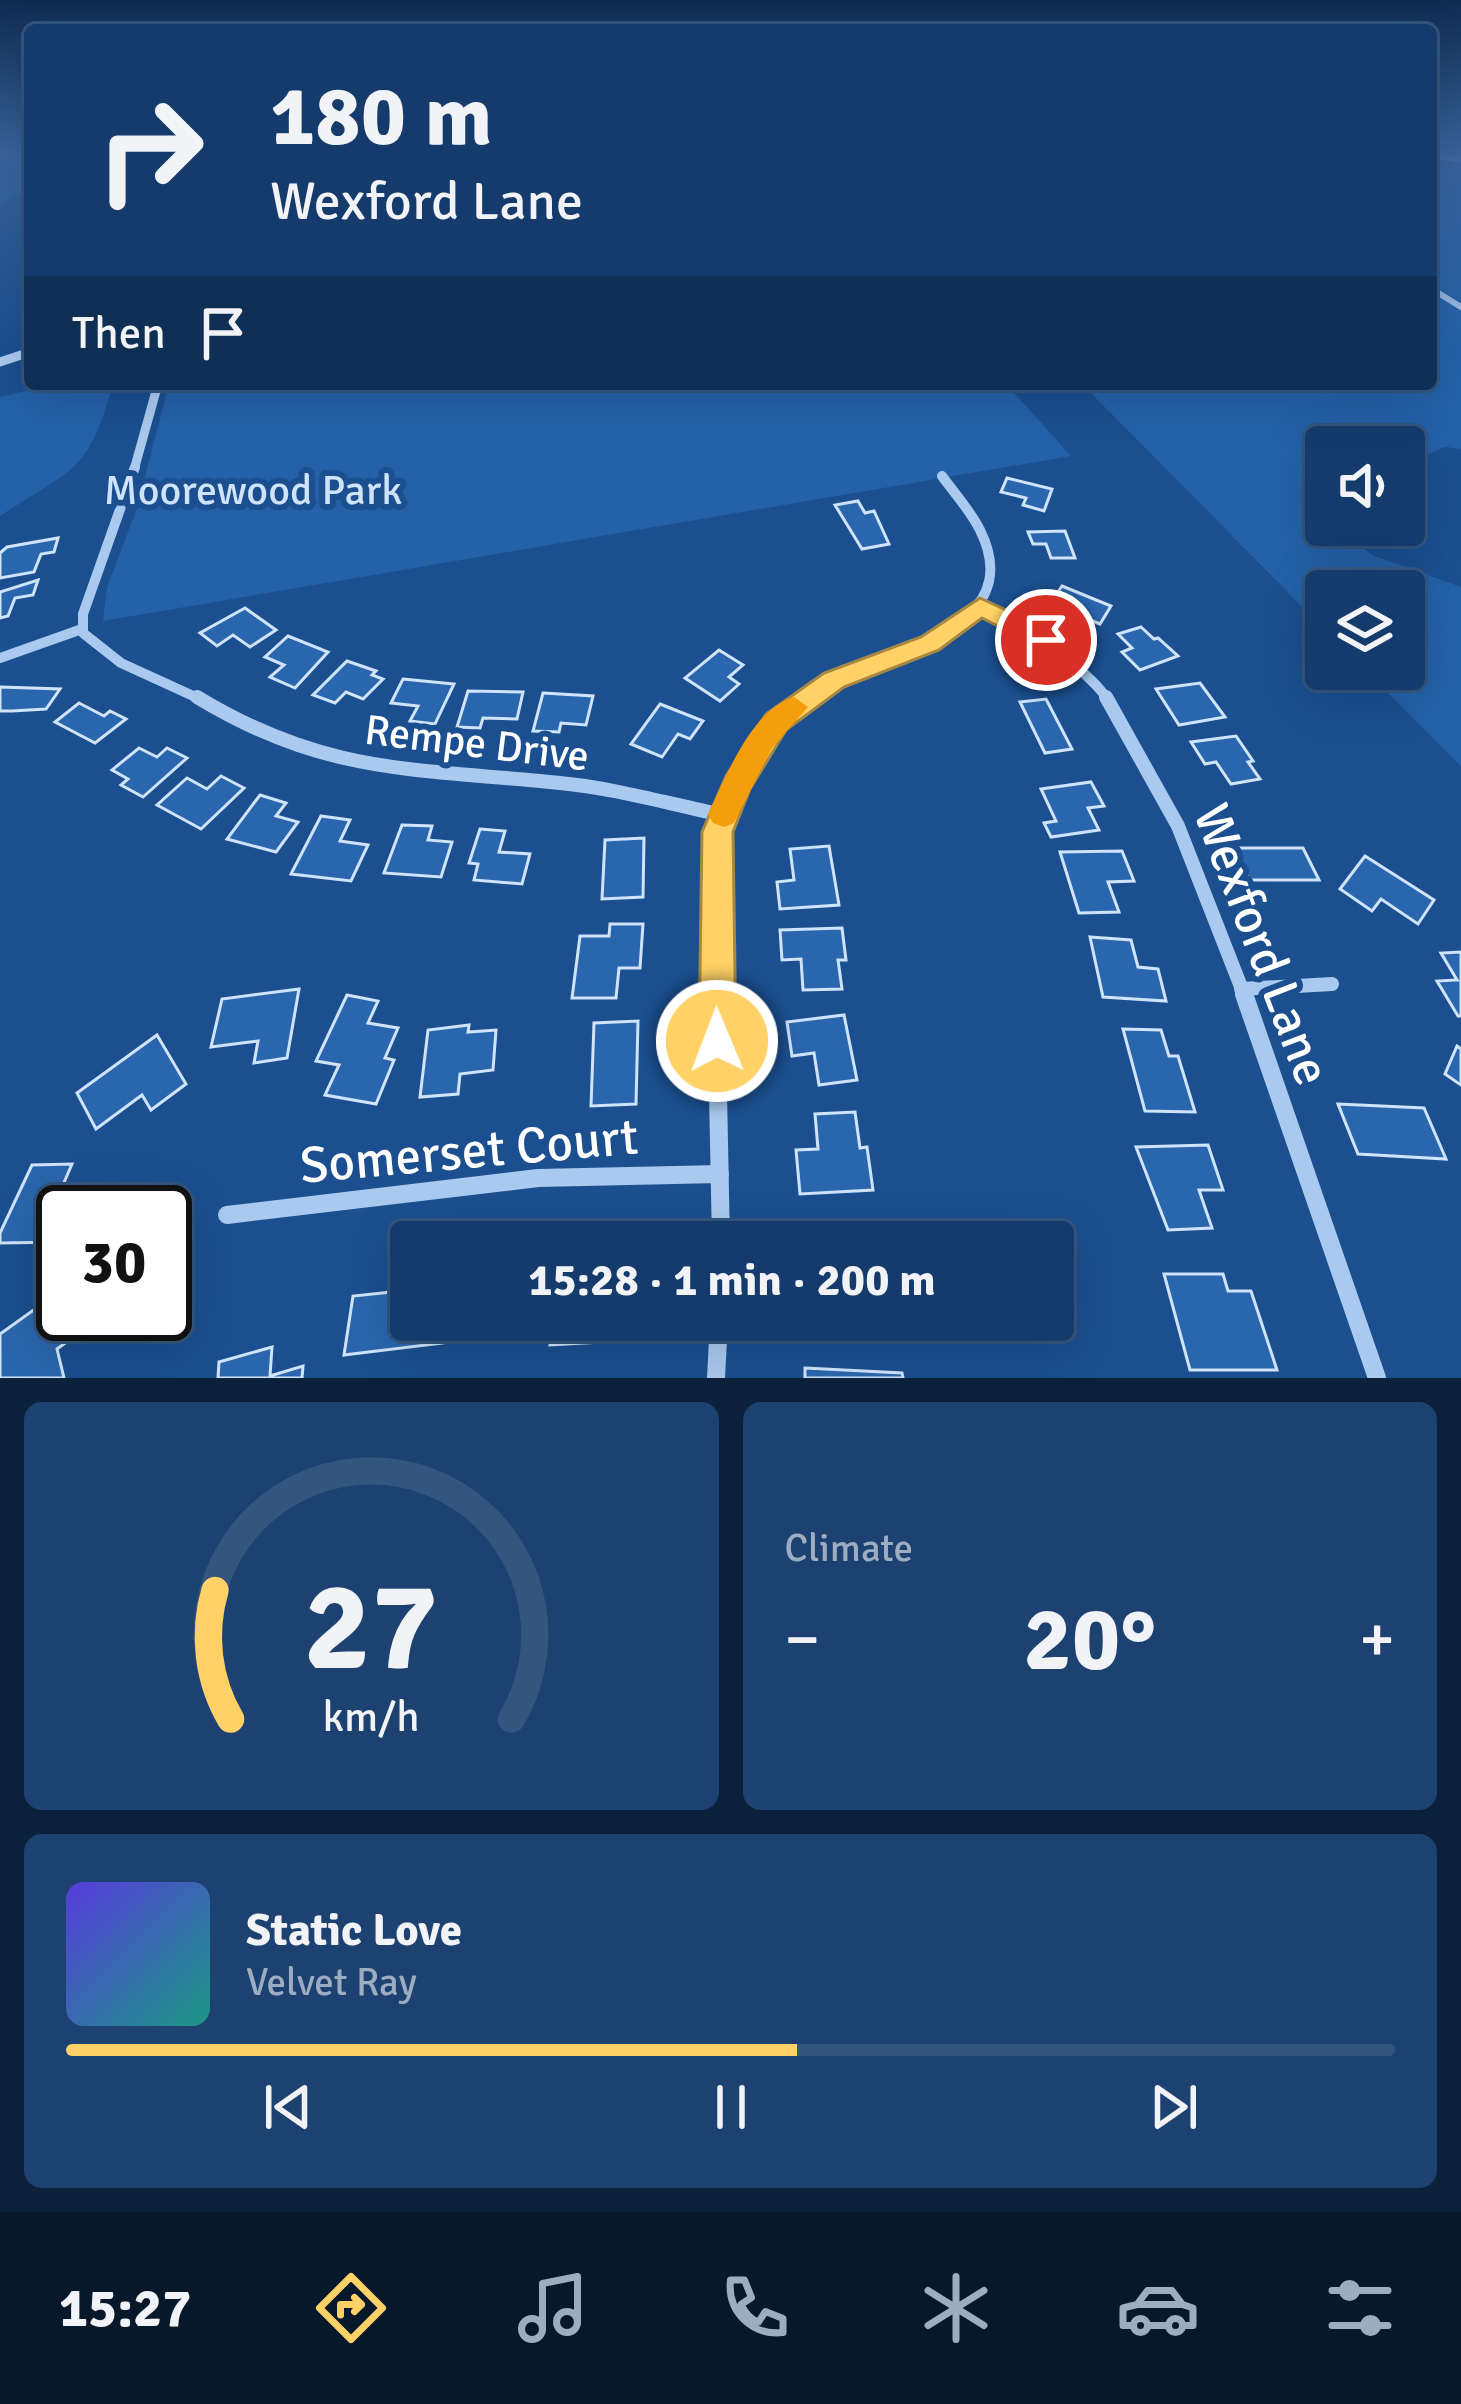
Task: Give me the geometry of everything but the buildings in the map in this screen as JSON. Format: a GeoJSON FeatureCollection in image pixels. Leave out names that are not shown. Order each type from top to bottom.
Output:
{"type":"FeatureCollection","features":[{"type":"Feature","properties":{"kind":"street"},"geometry":{"type":"LineString","coordinates":[[0,658],[82,629],[86,601],[135,468],[156,390]]}},
{"type":"Feature","properties":{"kind":"street"},"geometry":{"type":"LineString","coordinates":[[721,1221],[714,865],[723,815],[761,740],[776,722],[834,680],[930,643],[980,607],[989,577],[986,541],[942,476]]}},
{"type":"Feature","properties":{"kind":"street","name":"Wexford Lane"},"geometry":{"type":"LineString","coordinates":[[980,607],[1046,640],[1077,663],[1110,702],[1178,826],[1241,989],[1377,1378]]}},
{"type":"Feature","properties":{"kind":"street","name":"Rempe Drive"},"geometry":{"type":"LineString","coordinates":[[82,629],[108,656],[184,688],[250,730],[295,747],[391,770],[565,783],[723,815]]}},
{"type":"Feature","properties":{"kind":"street"},"geometry":{"type":"LineString","coordinates":[[1241,989],[1332,984]]}},
{"type":"Feature","properties":{"kind":"street","name":"Somerset Court"},"geometry":{"type":"LineString","coordinates":[[227,1215],[538,1178],[720,1174]]}},
{"type":"Feature","properties":{"kind":"street"},"geometry":{"type":"LineString","coordinates":[[716,1378],[718,1341]]}},
{"type":"Feature","properties":{"kind":"green space"},"geometry":{"type":"Polygon","coordinates":[[[1437,217],[1461,217],[1461,449],[1445,447],[1425,455],[1425,426],[1305,426],[1305,546],[1361,546],[1372,555],[1414,570],[1305,570],[1305,610],[1088,390],[1437,390],[1437,217]]]}},
{"type":"Feature","properties":{"kind":"green space"},"geometry":{"type":"Polygon","coordinates":[[[31,390],[111,390],[86,453],[61,477],[0,516],[0,397],[31,390]]]}},
{"type":"Feature","properties":{"kind":"green space","name":"Moorewood Park"},"geometry":{"type":"Polygon","coordinates":[[[167,390],[1011,390],[1071,456],[103,621],[107,587],[136,511],[167,390]]]}},
{"type":"Feature","properties":{"kind":"green space"},"geometry":{"type":"Polygon","coordinates":[[[1425,574],[1461,587],[1461,766],[1385,690],[1425,690],[1425,574]]]}},
{"type":"Feature","properties":{"kind":"slow traffic"},"geometry":{"type":"LineString","coordinates":[[724,814],[761,740],[794,707]]}},
{"type":"Feature","properties":{"kind":"route"},"geometry":{"type":"LineString","coordinates":[[717,1041],[714,865],[718,832],[761,740],[776,722],[834,680],[930,643],[971,618],[980,607],[1046,640]]}}]}
